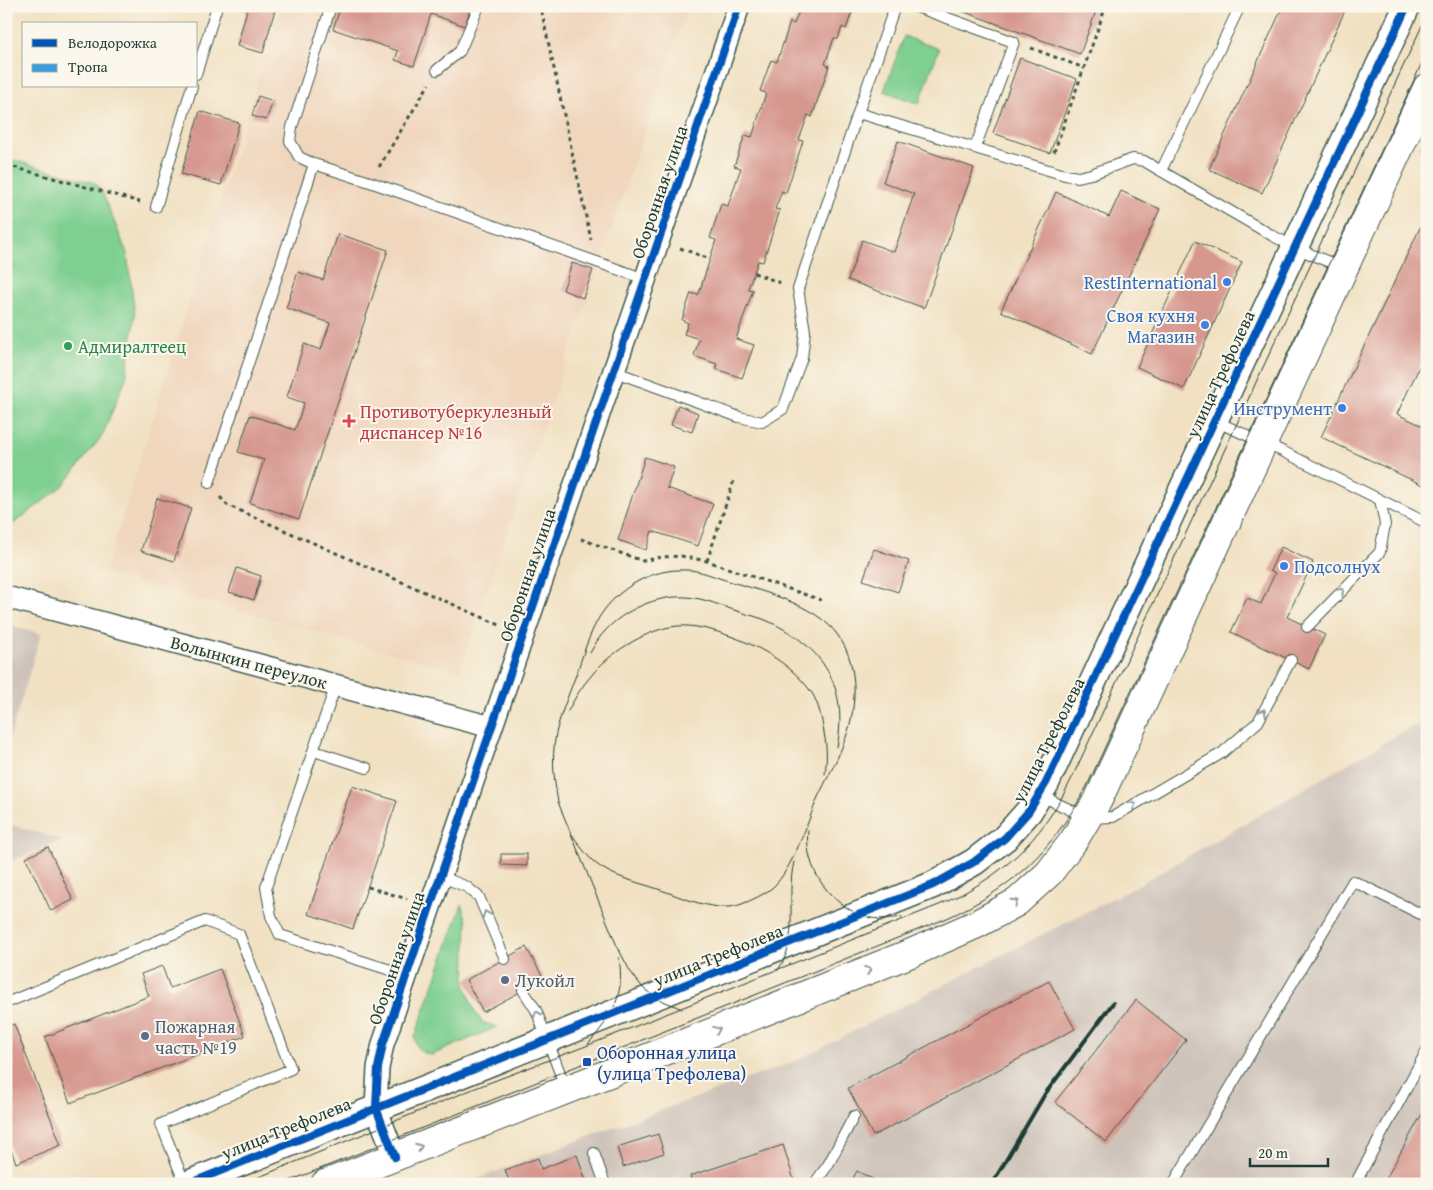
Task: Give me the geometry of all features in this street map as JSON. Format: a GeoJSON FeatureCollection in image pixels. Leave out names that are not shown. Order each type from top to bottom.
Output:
{"type":"FeatureCollection","features":[{"type":"Feature","properties":{"kind":"main road"},"geometry":{"type":"LineString","coordinates":[[325,1184],[916,951],[977,924],[1017,902],[1050,873],[1074,840],[1099,798],[1427,88]]}},
{"type":"Feature","properties":{"kind":"street","name":"Оборонная улица"},"geometry":{"type":"LineString","coordinates":[[394,1157],[376,1108],[378,1068],[383,1044],[739,6]]}},
{"type":"Feature","properties":{"kind":"street","name":"улица Трефолева"},"geometry":{"type":"LineString","coordinates":[[186,1184],[933,885],[974,862],[1005,838],[1029,811],[1046,783],[1407,6]]}},
{"type":"Feature","properties":{"kind":"street","name":"Волынкин переулок"},"geometry":{"type":"LineString","coordinates":[[6,597],[491,727]]}},
{"type":"Feature","properties":{"kind":"lane"},"geometry":{"type":"LineString","coordinates":[[198,68],[217,6]]}},
{"type":"Feature","properties":{"kind":"lane"},"geometry":{"type":"LineString","coordinates":[[331,6],[292,127],[290,141],[299,157],[314,164],[595,260],[645,279]]}},
{"type":"Feature","properties":{"kind":"lane"},"geometry":{"type":"LineString","coordinates":[[438,70],[460,52],[479,6]]}},
{"type":"Feature","properties":{"kind":"lane"},"geometry":{"type":"LineString","coordinates":[[613,371],[739,417],[762,422],[783,409],[802,358],[805,332],[798,288],[895,6]]}},
{"type":"Feature","properties":{"kind":"lane"},"geometry":{"type":"LineString","coordinates":[[914,6],[1014,42],[975,148]]}},
{"type":"Feature","properties":{"kind":"lane"},"geometry":{"type":"LineString","coordinates":[[1161,171],[1240,6]]}},
{"type":"Feature","properties":{"kind":"lane"},"geometry":{"type":"LineString","coordinates":[[156,207],[191,88]]}},
{"type":"Feature","properties":{"kind":"lane"},"geometry":{"type":"LineString","coordinates":[[858,113],[1065,175],[1091,174],[1133,159],[1144,162],[1273,236],[1344,268]]}},
{"type":"Feature","properties":{"kind":"lane"},"geometry":{"type":"LineString","coordinates":[[209,483],[314,164]]}},
{"type":"Feature","properties":{"kind":"lane"},"geometry":{"type":"LineString","coordinates":[[1215,421],[1263,442],[1427,523]]}},
{"type":"Feature","properties":{"kind":"lane"},"geometry":{"type":"LineString","coordinates":[[1307,627],[1380,552],[1385,524],[1380,500]]}},
{"type":"Feature","properties":{"kind":"lane"},"geometry":{"type":"LineString","coordinates":[[1039,794],[1087,818],[1113,817],[1222,753],[1258,722],[1291,660]]}},
{"type":"Feature","properties":{"kind":"lane"},"geometry":{"type":"LineString","coordinates":[[336,685],[266,887],[271,916],[280,935],[406,975]]}},
{"type":"Feature","properties":{"kind":"lane"},"geometry":{"type":"LineString","coordinates":[[314,751],[367,768]]}},
{"type":"Feature","properties":{"kind":"lane"},"geometry":{"type":"LineString","coordinates":[[440,876],[467,887],[480,897],[505,959]]}},
{"type":"Feature","properties":{"kind":"lane"},"geometry":{"type":"LineString","coordinates":[[1173,1184],[1354,881],[1427,917]]}},
{"type":"Feature","properties":{"kind":"lane"},"geometry":{"type":"LineString","coordinates":[[6,1003],[205,921],[239,934],[291,1069],[161,1124],[186,1184]]}},
{"type":"Feature","properties":{"kind":"lane"},"geometry":{"type":"LineString","coordinates":[[523,990],[536,1010],[567,1090]]}},
{"type":"Feature","properties":{"kind":"lane"},"geometry":{"type":"LineString","coordinates":[[1355,1184],[1427,1050]]}},
{"type":"Feature","properties":{"kind":"lane"},"geometry":{"type":"LineString","coordinates":[[814,1184],[828,1165],[854,1116]]}},
{"type":"Feature","properties":{"kind":"lane"},"geometry":{"type":"LineString","coordinates":[[594,1153],[605,1184]]}},
{"type":"Feature","properties":{"kind":"path"},"geometry":{"type":"LineString","coordinates":[[535,6],[542,12],[595,260]]}},
{"type":"Feature","properties":{"kind":"path"},"geometry":{"type":"LineString","coordinates":[[1048,170],[1106,6]]}},
{"type":"Feature","properties":{"kind":"path"},"geometry":{"type":"LineString","coordinates":[[1014,42],[1084,68]]}},
{"type":"Feature","properties":{"kind":"path"},"geometry":{"type":"LineString","coordinates":[[370,182],[438,70]]}},
{"type":"Feature","properties":{"kind":"path"},"geometry":{"type":"LineString","coordinates":[[6,165],[156,207]]}},
{"type":"Feature","properties":{"kind":"path"},"geometry":{"type":"LineString","coordinates":[[676,247],[710,259]]}},
{"type":"Feature","properties":{"kind":"path"},"geometry":{"type":"LineString","coordinates":[[754,274],[798,288]]}},
{"type":"Feature","properties":{"kind":"path"},"geometry":{"type":"LineString","coordinates":[[706,561],[734,480]]}},
{"type":"Feature","properties":{"kind":"path"},"geometry":{"type":"LineString","coordinates":[[209,483],[227,505],[503,627]]}},
{"type":"Feature","properties":{"kind":"path"},"geometry":{"type":"LineString","coordinates":[[575,537],[643,561],[681,556],[706,561],[821,600]]}},
{"type":"Feature","properties":{"kind":"path"},"geometry":{"type":"LineString","coordinates":[[368,886],[410,900]]}},
{"type":"Feature","properties":{"kind":"shaded area","name":"Противотуберкулезный диспансер №16"},"geometry":{"type":"Polygon","coordinates":[[[281,6],[688,6],[459,672],[105,573],[281,6]]]}},
{"type":"Feature","properties":{"kind":"shaded area"},"geometry":{"type":"Polygon","coordinates":[[[6,624],[41,634],[6,750],[6,624]]]}},
{"type":"Feature","properties":{"kind":"shaded area"},"geometry":{"type":"Polygon","coordinates":[[[1427,718],[1427,1184],[464,1184],[794,1062],[1135,887],[1427,718]]]}},
{"type":"Feature","properties":{"kind":"shaded area"},"geometry":{"type":"Polygon","coordinates":[[[6,823],[62,840],[6,863],[6,823]]]}},
{"type":"Feature","properties":{"kind":"green space"},"geometry":{"type":"Polygon","coordinates":[[[904,36],[939,49],[919,104],[884,91],[904,36]]]}},
{"type":"Feature","properties":{"kind":"green space","name":"Адмиралтеец"},"geometry":{"type":"Polygon","coordinates":[[[6,158],[95,183],[103,194],[127,253],[135,315],[126,378],[102,436],[63,486],[13,524],[6,526],[6,158]]]}},
{"type":"Feature","properties":{"kind":"green space"},"geometry":{"type":"Polygon","coordinates":[[[462,904],[467,922],[465,984],[475,1012],[482,1022],[497,1027],[432,1055],[419,1050],[415,1037],[462,904]]]}},
{"type":"Feature","properties":{"kind":"building"},"geometry":{"type":"Polygon","coordinates":[[[248,6],[276,6],[263,53],[237,46],[248,6]]]}},
{"type":"Feature","properties":{"kind":"building"},"geometry":{"type":"Polygon","coordinates":[[[341,6],[471,6],[465,26],[431,14],[414,66],[395,60],[398,51],[333,29],[341,6]]]}},
{"type":"Feature","properties":{"kind":"building"},"geometry":{"type":"Polygon","coordinates":[[[801,6],[854,6],[846,29],[842,27],[838,39],[834,38],[825,64],[829,66],[812,117],[808,115],[799,140],[803,141],[786,193],[782,191],[775,209],[780,210],[763,262],[758,261],[748,289],[753,290],[736,339],[754,345],[742,378],[716,369],[717,364],[694,356],[699,339],[684,334],[688,323],[682,320],[691,293],[698,295],[700,290],[716,240],[710,238],[721,204],[728,206],[741,168],[734,166],[745,135],[752,137],[766,93],[760,91],[771,60],[777,62],[790,22],[794,24],[801,6]]]}},
{"type":"Feature","properties":{"kind":"building"},"geometry":{"type":"Polygon","coordinates":[[[948,6],[1098,6],[1080,54],[948,6]]]}},
{"type":"Feature","properties":{"kind":"building"},"geometry":{"type":"Polygon","coordinates":[[[1283,6],[1347,6],[1262,193],[1209,169],[1283,6]]]}},
{"type":"Feature","properties":{"kind":"building"},"geometry":{"type":"Polygon","coordinates":[[[1020,58],[1077,79],[1050,153],[993,133],[1020,58]]]}},
{"type":"Feature","properties":{"kind":"building"},"geometry":{"type":"Polygon","coordinates":[[[258,96],[273,101],[266,120],[252,116],[258,96]]]}},
{"type":"Feature","properties":{"kind":"building"},"geometry":{"type":"Polygon","coordinates":[[[200,111],[239,123],[221,185],[181,174],[200,111]]]}},
{"type":"Feature","properties":{"kind":"building"},"geometry":{"type":"Polygon","coordinates":[[[898,141],[974,168],[924,308],[848,280],[862,240],[894,252],[914,194],[883,182],[898,141]]]}},
{"type":"Feature","properties":{"kind":"building"},"geometry":{"type":"Polygon","coordinates":[[[1121,191],[1160,209],[1092,354],[1001,311],[1056,192],[1109,217],[1121,191]]]}},
{"type":"Feature","properties":{"kind":"building"},"geometry":{"type":"Polygon","coordinates":[[[1427,213],[1427,351],[1397,414],[1427,428],[1427,487],[1321,437],[1427,213]]]}},
{"type":"Feature","properties":{"kind":"building"},"geometry":{"type":"Polygon","coordinates":[[[338,234],[388,250],[299,519],[250,503],[264,460],[238,452],[250,415],[295,430],[304,403],[287,397],[304,344],[321,350],[330,323],[286,308],[298,272],[323,280],[338,234]]]}},
{"type":"Feature","properties":{"kind":"building"},"geometry":{"type":"Polygon","coordinates":[[[1195,241],[1242,262],[1184,389],[1137,367],[1195,241]]]}},
{"type":"Feature","properties":{"kind":"building"},"geometry":{"type":"Polygon","coordinates":[[[572,263],[593,270],[583,298],[563,290],[572,263]]]}},
{"type":"Feature","properties":{"kind":"building"},"geometry":{"type":"Polygon","coordinates":[[[678,405],[698,413],[692,432],[671,425],[678,405]]]}},
{"type":"Feature","properties":{"kind":"building"},"geometry":{"type":"Polygon","coordinates":[[[645,457],[674,467],[667,488],[713,504],[698,546],[652,531],[646,550],[618,540],[645,457]]]}},
{"type":"Feature","properties":{"kind":"building"},"geometry":{"type":"Polygon","coordinates":[[[157,498],[191,508],[174,561],[141,551],[157,498]]]}},
{"type":"Feature","properties":{"kind":"building"},"geometry":{"type":"Polygon","coordinates":[[[1281,547],[1313,562],[1287,617],[1325,635],[1309,669],[1231,632],[1247,598],[1261,604],[1275,573],[1270,571],[1281,547]]]}},
{"type":"Feature","properties":{"kind":"building"},"geometry":{"type":"Polygon","coordinates":[[[874,549],[909,561],[898,592],[863,580],[874,549]]]}},
{"type":"Feature","properties":{"kind":"building"},"geometry":{"type":"Polygon","coordinates":[[[237,568],[261,576],[254,600],[229,592],[237,568]]]}},
{"type":"Feature","properties":{"kind":"building"},"geometry":{"type":"Polygon","coordinates":[[[352,786],[397,801],[353,929],[308,914],[352,786]]]}},
{"type":"Feature","properties":{"kind":"building"},"geometry":{"type":"Polygon","coordinates":[[[48,847],[73,900],[51,911],[26,858],[48,847]]]}},
{"type":"Feature","properties":{"kind":"building"},"geometry":{"type":"Polygon","coordinates":[[[501,854],[527,854],[527,866],[501,865],[501,854]]]}},
{"type":"Feature","properties":{"kind":"building","name":"Лукойл"},"geometry":{"type":"Polygon","coordinates":[[[526,947],[544,979],[483,1012],[466,980],[526,947]]]}},
{"type":"Feature","properties":{"kind":"building","name":"Пожарная часть №19"},"geometry":{"type":"Polygon","coordinates":[[[162,966],[170,988],[220,969],[245,1036],[70,1103],[45,1037],[149,996],[141,974],[162,966]]]}},
{"type":"Feature","properties":{"kind":"building"},"geometry":{"type":"Polygon","coordinates":[[[1049,981],[1075,1029],[873,1136],[848,1088],[1049,981]]]}},
{"type":"Feature","properties":{"kind":"building"},"geometry":{"type":"Polygon","coordinates":[[[1136,1000],[1186,1040],[1106,1142],[1055,1102],[1136,1000]]]}},
{"type":"Feature","properties":{"kind":"building"},"geometry":{"type":"Polygon","coordinates":[[[14,1024],[61,1145],[16,1163],[6,1137],[6,1027],[14,1024]]]}},
{"type":"Feature","properties":{"kind":"building"},"geometry":{"type":"Polygon","coordinates":[[[1427,1105],[1427,1184],[1383,1184],[1427,1105]]]}},
{"type":"Feature","properties":{"kind":"building"},"geometry":{"type":"Polygon","coordinates":[[[658,1134],[664,1153],[623,1167],[617,1147],[658,1134]]]}},
{"type":"Feature","properties":{"kind":"building"},"geometry":{"type":"Polygon","coordinates":[[[783,1145],[794,1180],[783,1184],[693,1184],[690,1176],[783,1145]]]}},
{"type":"Feature","properties":{"kind":"building"},"geometry":{"type":"Polygon","coordinates":[[[577,1155],[587,1184],[502,1184],[509,1181],[505,1170],[538,1158],[541,1169],[577,1155]]]}},
{"type":"Feature","properties":{"kind":"building"},"geometry":{"type":"Polygon","coordinates":[[[857,1171],[882,1184],[850,1184],[857,1171]]]}},
{"type":"Feature","properties":{"kind":"tram line"},"geometry":{"type":"LineString","coordinates":[[242,1184],[478,1087],[586,1046],[939,905],[982,883],[1017,855],[1046,821],[1071,780],[1427,15]]}},
{"type":"Feature","properties":{"kind":"tram line"},"geometry":{"type":"LineString","coordinates":[[282,1184],[945,919],[991,895],[1028,866],[1059,830],[1087,786],[1427,52]]}},
{"type":"Feature","properties":{"kind":"tram line"},"geometry":{"type":"LineString","coordinates":[[571,833],[591,860],[609,872],[689,900],[711,906],[732,907],[750,901],[769,891],[780,880],[793,858],[848,732],[853,704],[853,676],[846,649],[839,637],[829,625],[816,615],[785,599],[707,574],[686,570],[661,572],[649,576],[626,589],[607,606],[589,637],[562,712],[554,744],[555,783],[558,802],[617,946],[630,971],[643,988],[656,998],[682,1009]]}},
{"type":"Feature","properties":{"kind":"tram line"},"geometry":{"type":"LineString","coordinates":[[590,653],[603,633],[631,610],[653,601],[675,597],[712,602],[770,622],[789,632],[805,644],[828,671],[835,688],[839,706],[840,725],[837,747]]}},
{"type":"Feature","properties":{"kind":"tram line"},"geometry":{"type":"LineString","coordinates":[[568,711],[581,688],[598,668],[627,645],[649,634],[670,627],[686,626],[710,630],[744,641],[766,652],[796,674],[812,693],[821,717],[825,738],[825,774]]}},
{"type":"Feature","properties":{"kind":"tram line"},"geometry":{"type":"LineString","coordinates":[[808,830],[810,859],[815,873],[833,896],[844,906],[871,918],[902,917]]}},
{"type":"Feature","properties":{"kind":"tram line"},"geometry":{"type":"LineString","coordinates":[[777,971],[789,946],[794,862]]}},
{"type":"Feature","properties":{"kind":"tram line"},"geometry":{"type":"LineString","coordinates":[[588,1044],[604,1024],[615,1005],[620,983],[619,957]]}},
{"type":"Feature","properties":{"kind":"railway"},"geometry":{"type":"LineString","coordinates":[[992,1184],[1045,1094],[1113,1003]]}},
{"type":"Feature","properties":{"kind":"marked path"},"geometry":{"type":"LineString","coordinates":[[1423,149],[1427,150]]}},
{"type":"Feature","properties":{"kind":"cycle path"},"geometry":{"type":"LineString","coordinates":[[395,1157],[376,1108],[378,1068],[383,1044],[739,6]]}},
{"type":"Feature","properties":{"kind":"cycle path"},"geometry":{"type":"LineString","coordinates":[[188,1184],[933,885],[974,862],[1005,838],[1029,811],[1046,783],[1407,6]]}},
{"type":"Feature","properties":{"kind":"place","name":"RestInternational"},"geometry":{"type":"Point","coordinates":[1227,282]}},
{"type":"Feature","properties":{"kind":"place","name":"Своя кухня Магазин"},"geometry":{"type":"Point","coordinates":[1205,325]}},
{"type":"Feature","properties":{"kind":"place","name":"Адмиралтеец"},"geometry":{"type":"Point","coordinates":[68,346]}},
{"type":"Feature","properties":{"kind":"place","name":"Инструмент"},"geometry":{"type":"Point","coordinates":[1342,408]}},
{"type":"Feature","properties":{"kind":"place","name":"Противотуберкулезный диспансер №16"},"geometry":{"type":"Point","coordinates":[349,421]}},
{"type":"Feature","properties":{"kind":"place","name":"Подсолнух"},"geometry":{"type":"Point","coordinates":[1284,566]}},
{"type":"Feature","properties":{"kind":"place","name":"Лукойл"},"geometry":{"type":"Point","coordinates":[505,980]}},
{"type":"Feature","properties":{"kind":"place","name":"Пожарная часть №19"},"geometry":{"type":"Point","coordinates":[145,1036]}},
{"type":"Feature","properties":{"kind":"place","name":"Оборонная улица (улица Трефолева)"},"geometry":{"type":"Point","coordinates":[587,1062]}}]}
